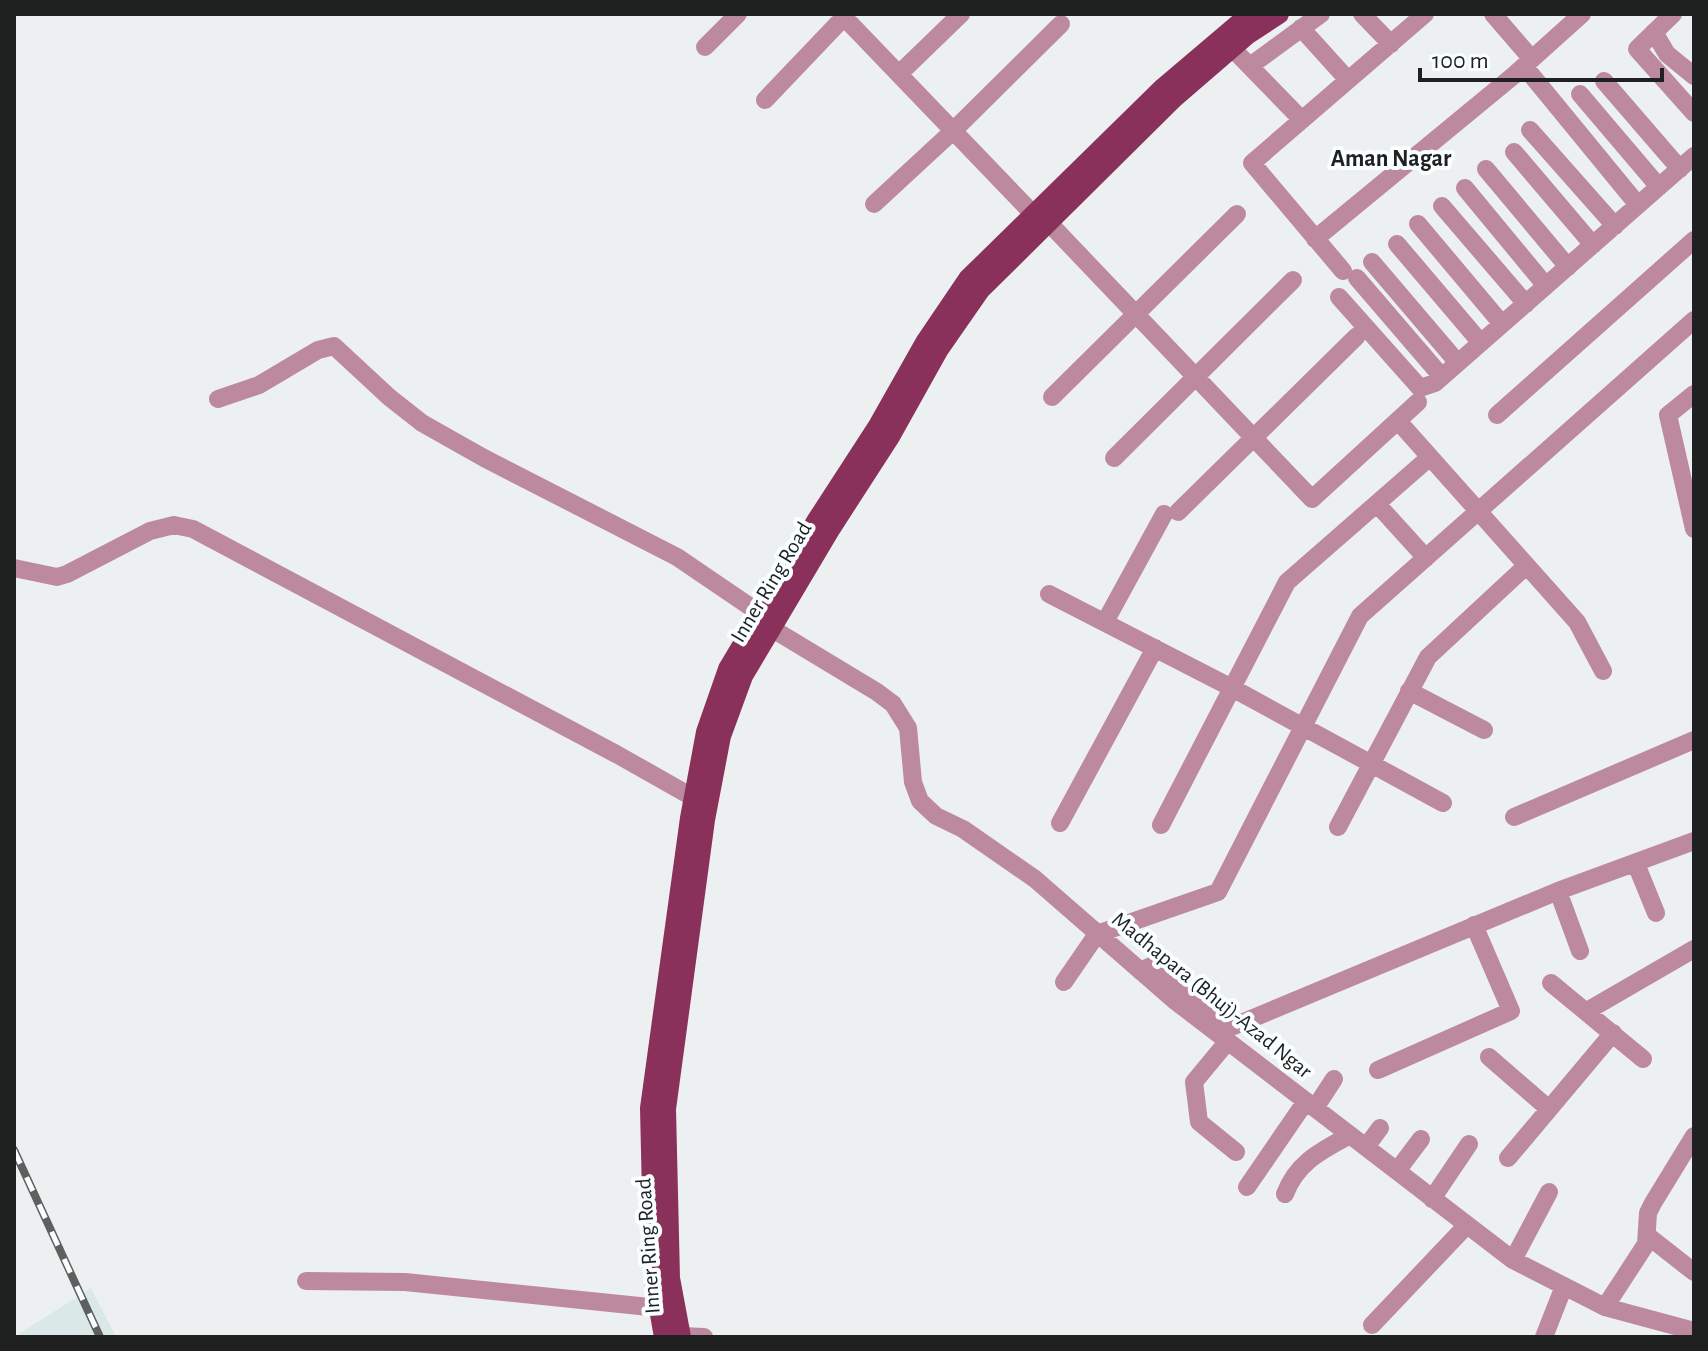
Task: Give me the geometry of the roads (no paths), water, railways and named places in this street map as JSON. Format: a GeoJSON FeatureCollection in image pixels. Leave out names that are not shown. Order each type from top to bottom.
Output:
{"type":"FeatureCollection","features":[{"type":"Feature","properties":{"kind":"main road","name":"Inner Ring Road"},"geometry":{"type":"LineString","coordinates":[[1042,219],[1164,87],[1250,14]]}},
{"type":"Feature","properties":{"kind":"main road","name":"Inner Ring Road"},"geometry":{"type":"LineString","coordinates":[[681,1337],[670,1278],[666,1109],[705,820],[721,736],[766,621],[817,520],[878,426],[934,328],[968,279],[1042,219],[1232,48],[1279,14]]}},
{"type":"Feature","properties":{"kind":"main road","name":"Inner Ring Road"},"geometry":{"type":"LineString","coordinates":[[664,1337],[654,1280],[650,1108],[694,798],[706,732],[728,669],[766,621]]}},
{"type":"Feature","properties":{"kind":"street"},"geometry":{"type":"LineString","coordinates":[[705,47],[738,14]]}},
{"type":"Feature","properties":{"kind":"street"},"geometry":{"type":"LineString","coordinates":[[899,74],[961,14]]}},
{"type":"Feature","properties":{"kind":"street"},"geometry":{"type":"LineString","coordinates":[[1250,66],[1321,14]]}},
{"type":"Feature","properties":{"kind":"street"},"geometry":{"type":"LineString","coordinates":[[1362,14],[1391,44]]}},
{"type":"Feature","properties":{"kind":"street"},"geometry":{"type":"LineString","coordinates":[[1425,14],[1252,163],[1315,239],[1442,377]]}},
{"type":"Feature","properties":{"kind":"street"},"geometry":{"type":"LineString","coordinates":[[1493,14],[1638,205]]}},
{"type":"Feature","properties":{"kind":"street"},"geometry":{"type":"LineString","coordinates":[[1315,239],[1582,14]]}},
{"type":"Feature","properties":{"kind":"street"},"geometry":{"type":"LineString","coordinates":[[1673,14],[1637,49],[1694,113]]}},
{"type":"Feature","properties":{"kind":"street"},"geometry":{"type":"LineString","coordinates":[[765,100],[844,15],[1312,499],[1418,402]]}},
{"type":"Feature","properties":{"kind":"street"},"geometry":{"type":"LineString","coordinates":[[874,204],[1061,24]]}},
{"type":"Feature","properties":{"kind":"street"},"geometry":{"type":"LineString","coordinates":[[1301,28],[1348,80]]}},
{"type":"Feature","properties":{"kind":"street"},"geometry":{"type":"LineString","coordinates":[[1654,32],[1667,54],[1694,76]]}},
{"type":"Feature","properties":{"kind":"street"},"geometry":{"type":"LineString","coordinates":[[1232,48],[1302,120]]}},
{"type":"Feature","properties":{"kind":"street"},"geometry":{"type":"LineString","coordinates":[[1339,297],[1420,388],[1435,383],[1687,162],[1604,81]]}},
{"type":"Feature","properties":{"kind":"street"},"geometry":{"type":"LineString","coordinates":[[1580,94],[1659,187]]}},
{"type":"Feature","properties":{"kind":"street"},"geometry":{"type":"LineString","coordinates":[[1530,130],[1615,226]]}},
{"type":"Feature","properties":{"kind":"street"},"geometry":{"type":"LineString","coordinates":[[1514,152],[1593,245]]}},
{"type":"Feature","properties":{"kind":"street"},"geometry":{"type":"LineString","coordinates":[[1486,169],[1568,267]]}},
{"type":"Feature","properties":{"kind":"street"},"geometry":{"type":"LineString","coordinates":[[1465,188],[1546,286]]}},
{"type":"Feature","properties":{"kind":"street"},"geometry":{"type":"LineString","coordinates":[[1442,206],[1526,304]]}},
{"type":"Feature","properties":{"kind":"street"},"geometry":{"type":"LineString","coordinates":[[1052,397],[1237,214]]}},
{"type":"Feature","properties":{"kind":"street"},"geometry":{"type":"LineString","coordinates":[[1418,224],[1502,324]]}},
{"type":"Feature","properties":{"kind":"street"},"geometry":{"type":"LineString","coordinates":[[1497,415],[1694,240]]}},
{"type":"Feature","properties":{"kind":"street"},"geometry":{"type":"LineString","coordinates":[[1397,244],[1481,343]]}},
{"type":"Feature","properties":{"kind":"street"},"geometry":{"type":"LineString","coordinates":[[1372,262],[1458,363]]}},
{"type":"Feature","properties":{"kind":"street"},"geometry":{"type":"LineString","coordinates":[[1114,458],[1293,280]]}},
{"type":"Feature","properties":{"kind":"street"},"geometry":{"type":"LineString","coordinates":[[1064,982],[1097,934],[1218,892],[1360,616],[1694,320]]}},
{"type":"Feature","properties":{"kind":"street"},"geometry":{"type":"LineString","coordinates":[[1105,622],[1171,513],[1357,336]]}},
{"type":"Feature","properties":{"kind":"street","name":"Madhapara (Bhuj)-Azad Ngar"},"geometry":{"type":"LineString","coordinates":[[218,399],[259,385],[318,350],[334,346],[422,423],[677,557],[766,621],[893,704],[908,728],[913,782],[920,801],[936,816],[963,829],[1035,879],[1140,971],[1432,1199],[1513,1260],[1605,1307],[1694,1332]]}},
{"type":"Feature","properties":{"kind":"street"},"geometry":{"type":"LineString","coordinates":[[1694,394],[1668,415],[1694,529]]}},
{"type":"Feature","properties":{"kind":"street"},"geometry":{"type":"LineString","coordinates":[[1398,421],[1577,622],[1603,671]]}},
{"type":"Feature","properties":{"kind":"street"},"geometry":{"type":"LineString","coordinates":[[1161,825],[1287,582],[1430,457]]}},
{"type":"Feature","properties":{"kind":"street"},"geometry":{"type":"LineString","coordinates":[[1377,504],[1426,558]]}},
{"type":"Feature","properties":{"kind":"street"},"geometry":{"type":"LineString","coordinates":[[14,568],[57,577],[150,531],[174,525],[193,529],[694,798]]}},
{"type":"Feature","properties":{"kind":"street"},"geometry":{"type":"LineString","coordinates":[[1338,827],[1428,657],[1526,566]]}},
{"type":"Feature","properties":{"kind":"street"},"geometry":{"type":"LineString","coordinates":[[1049,594],[1234,689],[1443,803]]}},
{"type":"Feature","properties":{"kind":"street"},"geometry":{"type":"LineString","coordinates":[[1060,823],[1155,648]]}},
{"type":"Feature","properties":{"kind":"street"},"geometry":{"type":"LineString","coordinates":[[1409,691],[1484,730]]}},
{"type":"Feature","properties":{"kind":"street"},"geometry":{"type":"LineString","coordinates":[[1514,817],[1694,740]]}},
{"type":"Feature","properties":{"kind":"street"},"geometry":{"type":"LineString","coordinates":[[1140,971],[1156,964],[1234,1026],[1558,891],[1694,841]]}},
{"type":"Feature","properties":{"kind":"street"},"geometry":{"type":"LineString","coordinates":[[1636,864],[1656,913]]}},
{"type":"Feature","properties":{"kind":"street"},"geometry":{"type":"LineString","coordinates":[[1558,891],[1580,951]]}},
{"type":"Feature","properties":{"kind":"street"},"geometry":{"type":"LineString","coordinates":[[1378,1070],[1511,1011],[1474,925]]}},
{"type":"Feature","properties":{"kind":"street"},"geometry":{"type":"LineString","coordinates":[[1587,1011],[1694,949]]}},
{"type":"Feature","properties":{"kind":"street"},"geometry":{"type":"LineString","coordinates":[[1551,983],[1643,1059]]}},
{"type":"Feature","properties":{"kind":"street"},"geometry":{"type":"LineString","coordinates":[[1508,1158],[1613,1033]]}},
{"type":"Feature","properties":{"kind":"street"},"geometry":{"type":"LineString","coordinates":[[1228,1041],[1194,1082],[1199,1122],[1236,1152]]}},
{"type":"Feature","properties":{"kind":"street"},"geometry":{"type":"LineString","coordinates":[[1489,1057],[1549,1109]]}},
{"type":"Feature","properties":{"kind":"street"},"geometry":{"type":"LineString","coordinates":[[1247,1187],[1334,1079]]}},
{"type":"Feature","properties":{"kind":"street"},"geometry":{"type":"LineString","coordinates":[[1366,1147],[1380,1128]]}},
{"type":"Feature","properties":{"kind":"street"},"geometry":{"type":"LineString","coordinates":[[1285,1194],[1295,1171],[1350,1135]]}},
{"type":"Feature","properties":{"kind":"street"},"geometry":{"type":"LineString","coordinates":[[1605,1307],[1640,1254],[1648,1236],[1648,1213],[1694,1136]]}},
{"type":"Feature","properties":{"kind":"street"},"geometry":{"type":"LineString","coordinates":[[1397,1171],[1421,1139]]}},
{"type":"Feature","properties":{"kind":"street"},"geometry":{"type":"LineString","coordinates":[[1432,1199],[1469,1144]]}},
{"type":"Feature","properties":{"kind":"street"},"geometry":{"type":"LineString","coordinates":[[1513,1260],[1549,1192]]}},
{"type":"Feature","properties":{"kind":"street"},"geometry":{"type":"LineString","coordinates":[[1372,1325],[1467,1225]]}},
{"type":"Feature","properties":{"kind":"street"},"geometry":{"type":"LineString","coordinates":[[1648,1236],[1692,1265]]}},
{"type":"Feature","properties":{"kind":"street"},"geometry":{"type":"LineString","coordinates":[[306,1281],[405,1282],[659,1308]]}},
{"type":"Feature","properties":{"kind":"street"},"geometry":{"type":"LineString","coordinates":[[1544,1337],[1564,1286]]}},
{"type":"Feature","properties":{"kind":"street"},"geometry":{"type":"LineString","coordinates":[[1684,1337],[1694,1332]]}},
{"type":"Feature","properties":{"kind":"street"},"geometry":{"type":"LineString","coordinates":[[681,1337],[704,1337]]}},
{"type":"Feature","properties":{"kind":"railway"},"geometry":{"type":"LineString","coordinates":[[14,1150],[100,1337]]}},
{"type":"Feature","properties":{"kind":"district","name":"Aman Nagar"},"geometry":{"type":"Point","coordinates":[1391,159]}}]}
